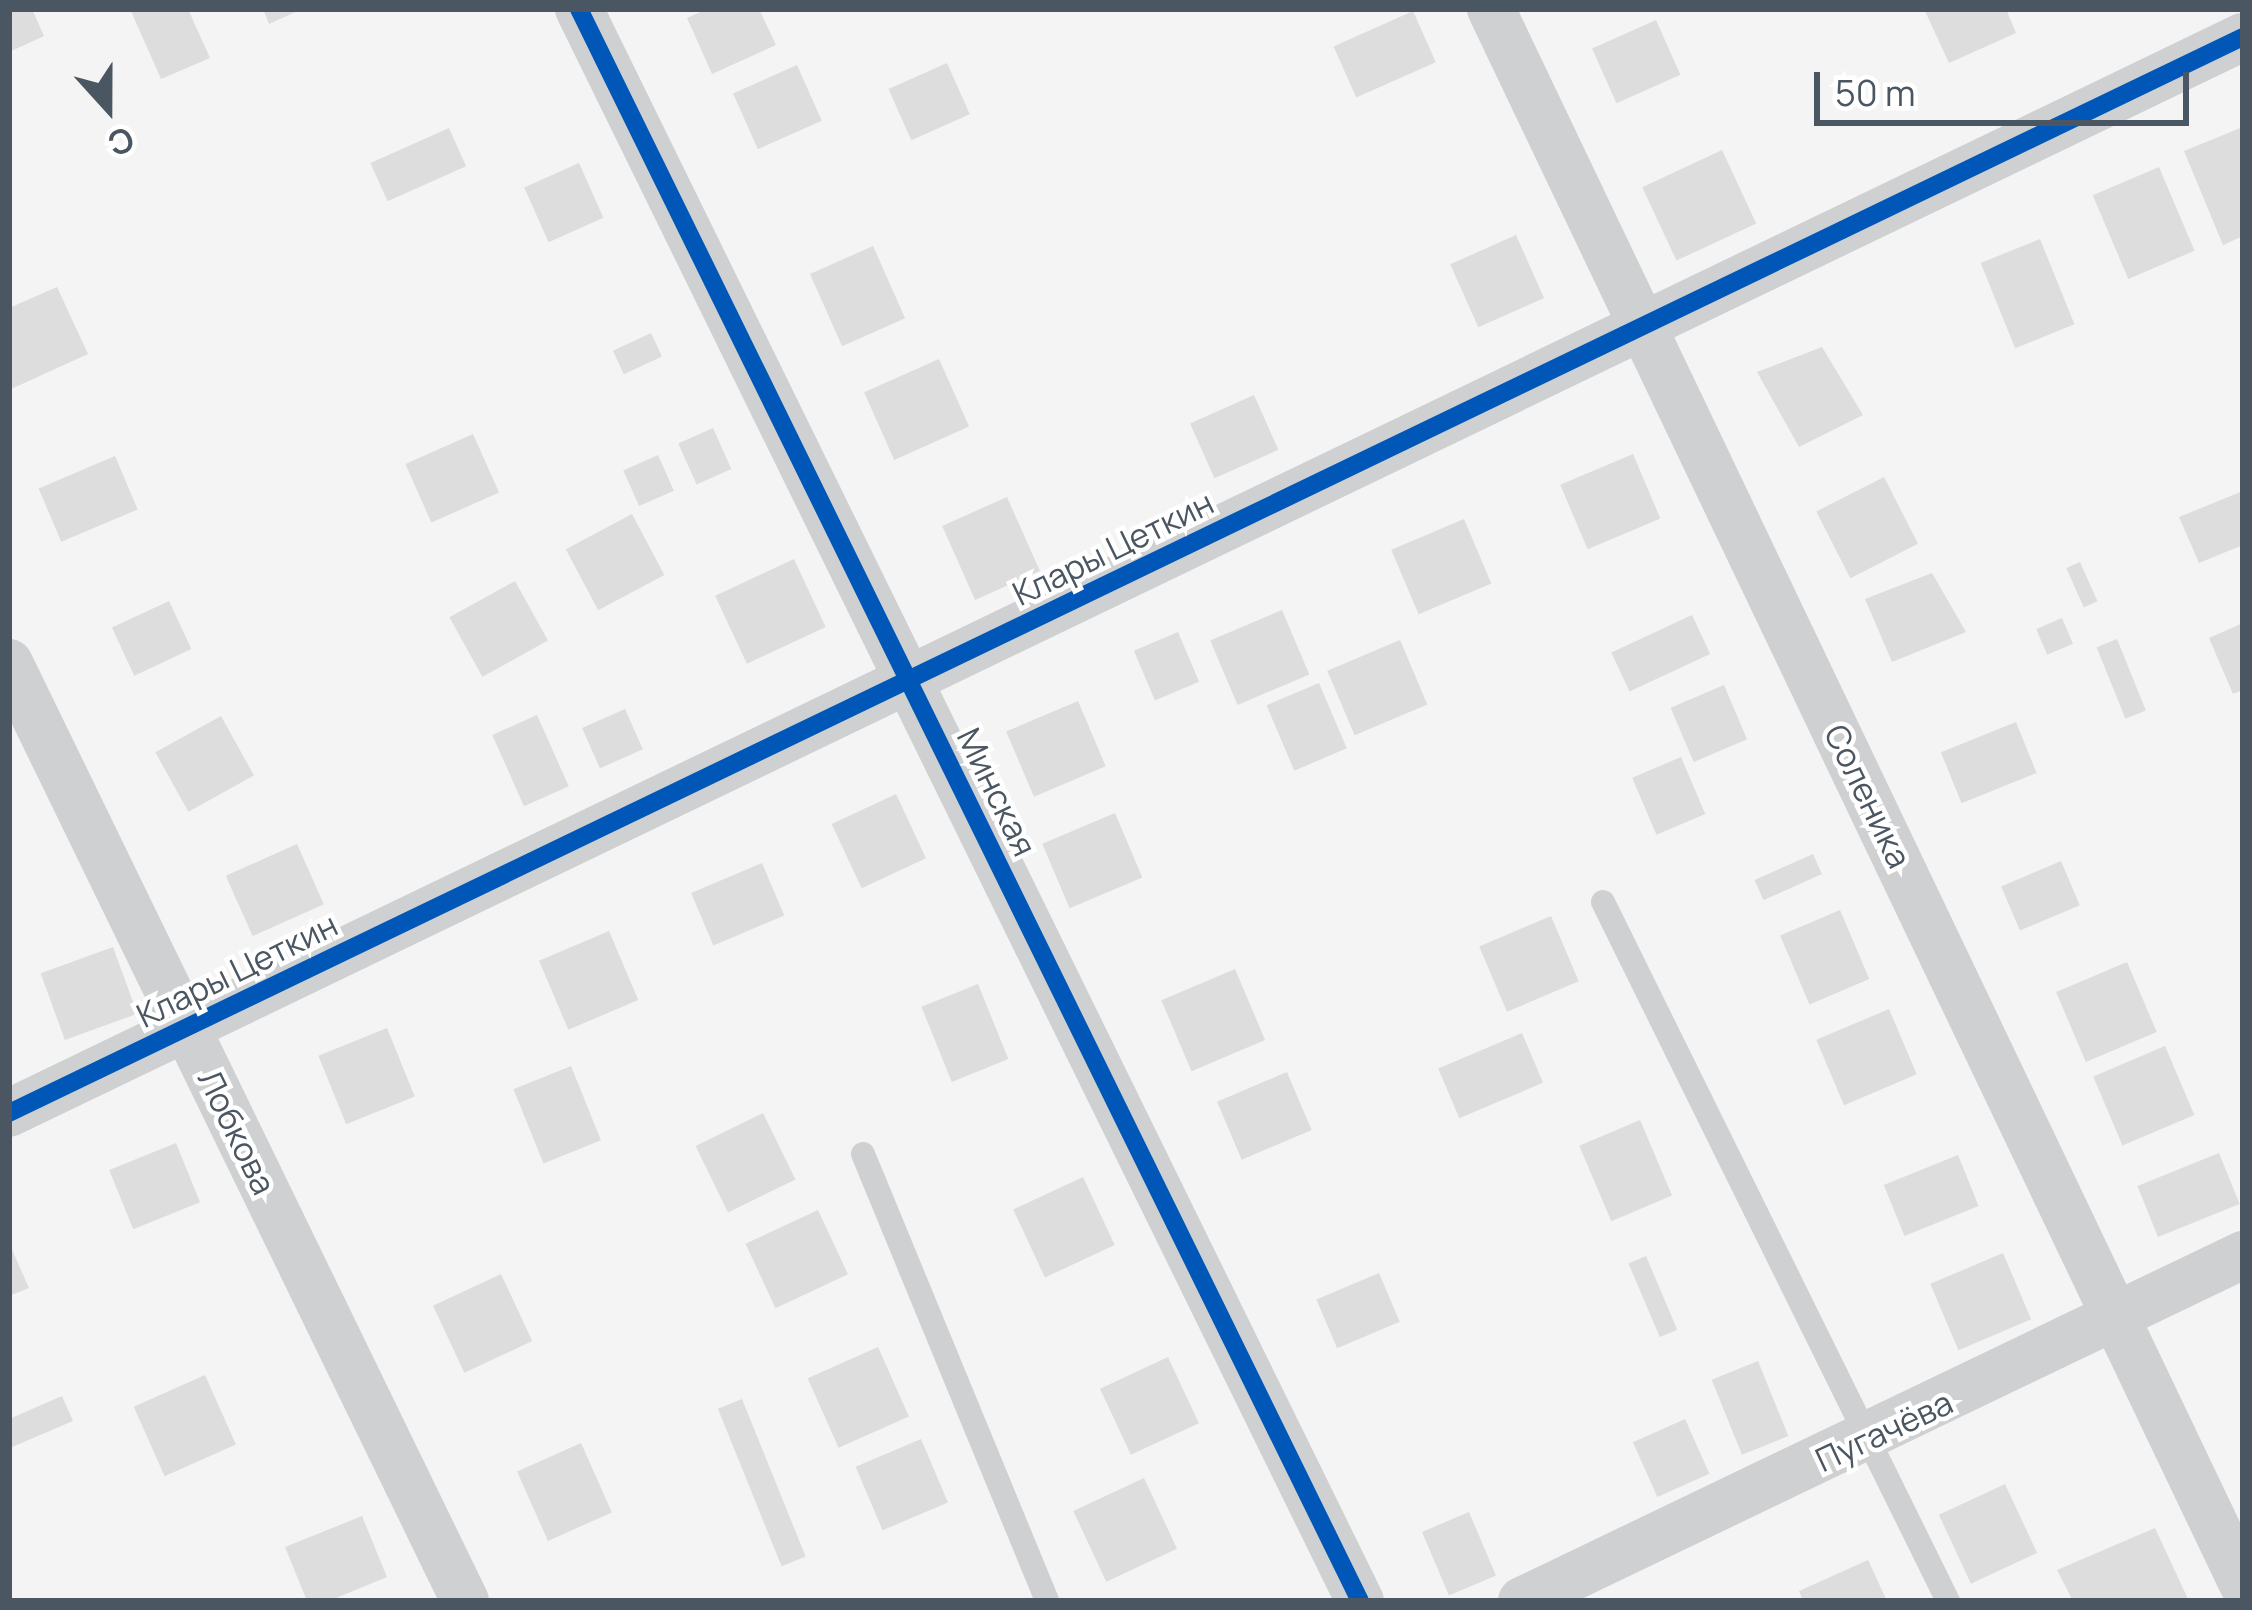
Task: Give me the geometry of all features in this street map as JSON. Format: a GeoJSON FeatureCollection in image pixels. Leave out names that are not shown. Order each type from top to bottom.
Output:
{"type":"FeatureCollection","features":[{"type":"Feature","properties":{"kind":"street","name":"Минская"},"geometry":{"type":"LineString","coordinates":[[579,9],[1360,1601]]}},
{"type":"Feature","properties":{"kind":"street","name":"Соленика"},"geometry":{"type":"LineString","coordinates":[[1492,9],[2243,1584]]}},
{"type":"Feature","properties":{"kind":"street","name":"Клары Цеткин"},"geometry":{"type":"LineString","coordinates":[[9,1113],[2243,37]]}},
{"type":"Feature","properties":{"kind":"street","name":"Лобкова"},"geometry":{"type":"LineString","coordinates":[[9,663],[465,1601]]}},
{"type":"Feature","properties":{"kind":"street","name":"Пугачёва"},"geometry":{"type":"LineString","coordinates":[[1522,1601],[2243,1256]]}},
{"type":"Feature","properties":{"kind":"lane"},"geometry":{"type":"LineString","coordinates":[[1603,902],[1948,1601]]}},
{"type":"Feature","properties":{"kind":"lane"},"geometry":{"type":"LineString","coordinates":[[863,1154],[1047,1601]]}},
{"type":"Feature","properties":{"kind":"building"},"geometry":{"type":"Polygon","coordinates":[[[9,9],[32,9],[44,36],[9,52],[9,9]]]}},
{"type":"Feature","properties":{"kind":"building"},"geometry":{"type":"Polygon","coordinates":[[[130,9],[188,9],[210,58],[161,79],[130,9]]]}},
{"type":"Feature","properties":{"kind":"building"},"geometry":{"type":"Polygon","coordinates":[[[263,9],[302,9],[269,24],[263,9]]]}},
{"type":"Feature","properties":{"kind":"building"},"geometry":{"type":"Polygon","coordinates":[[[707,9],[759,9],[776,45],[712,74],[687,18],[707,9]]]}},
{"type":"Feature","properties":{"kind":"building"},"geometry":{"type":"Polygon","coordinates":[[[1924,9],[2006,9],[2016,33],[1949,63],[1924,9]]]}},
{"type":"Feature","properties":{"kind":"building"},"geometry":{"type":"Polygon","coordinates":[[[1413,11],[1436,62],[1356,98],[1334,46],[1413,11]]]}},
{"type":"Feature","properties":{"kind":"building"},"geometry":{"type":"Polygon","coordinates":[[[1656,20],[1680,75],[1616,103],[1592,48],[1656,20]]]}},
{"type":"Feature","properties":{"kind":"building"},"geometry":{"type":"Polygon","coordinates":[[[947,63],[970,114],[911,140],[889,89],[947,63]]]}},
{"type":"Feature","properties":{"kind":"building"},"geometry":{"type":"Polygon","coordinates":[[[797,65],[822,121],[758,149],[733,93],[797,65]]]}},
{"type":"Feature","properties":{"kind":"building"},"geometry":{"type":"Polygon","coordinates":[[[2243,127],[2243,236],[2223,245],[2184,151],[2243,127]]]}},
{"type":"Feature","properties":{"kind":"building"},"geometry":{"type":"Polygon","coordinates":[[[449,128],[466,166],[388,201],[370,163],[449,128]]]}},
{"type":"Feature","properties":{"kind":"building"},"geometry":{"type":"Polygon","coordinates":[[[1722,150],[1756,223],[1676,261],[1642,187],[1722,150]]]}},
{"type":"Feature","properties":{"kind":"building"},"geometry":{"type":"Polygon","coordinates":[[[579,163],[603,218],[549,242],[524,187],[579,163]]]}},
{"type":"Feature","properties":{"kind":"building"},"geometry":{"type":"Polygon","coordinates":[[[2159,167],[2195,251],[2128,279],[2093,195],[2159,167]]]}},
{"type":"Feature","properties":{"kind":"building"},"geometry":{"type":"Polygon","coordinates":[[[1516,235],[1544,298],[1478,327],[1450,264],[1516,235]]]}},
{"type":"Feature","properties":{"kind":"building"},"geometry":{"type":"Polygon","coordinates":[[[2040,239],[2074,324],[2015,348],[1981,263],[2040,239]]]}},
{"type":"Feature","properties":{"kind":"building"},"geometry":{"type":"Polygon","coordinates":[[[873,246],[905,318],[842,346],[810,274],[873,246]]]}},
{"type":"Feature","properties":{"kind":"building"},"geometry":{"type":"Polygon","coordinates":[[[57,287],[88,354],[9,390],[9,308],[57,287]]]}},
{"type":"Feature","properties":{"kind":"building"},"geometry":{"type":"Polygon","coordinates":[[[651,333],[662,357],[624,374],[613,351],[651,333]]]}},
{"type":"Feature","properties":{"kind":"building"},"geometry":{"type":"Polygon","coordinates":[[[1822,347],[1863,415],[1799,447],[1757,372],[1822,347]]]}},
{"type":"Feature","properties":{"kind":"building"},"geometry":{"type":"Polygon","coordinates":[[[939,359],[969,427],[894,460],[864,392],[939,359]]]}},
{"type":"Feature","properties":{"kind":"building"},"geometry":{"type":"Polygon","coordinates":[[[1254,395],[1278,450],[1214,478],[1190,423],[1254,395]]]}},
{"type":"Feature","properties":{"kind":"building"},"geometry":{"type":"Polygon","coordinates":[[[713,428],[731,469],[697,485],[678,443],[713,428]]]}},
{"type":"Feature","properties":{"kind":"building"},"geometry":{"type":"Polygon","coordinates":[[[473,434],[499,492],[431,523],[405,464],[473,434]]]}},
{"type":"Feature","properties":{"kind":"building"},"geometry":{"type":"Polygon","coordinates":[[[1633,454],[1660,518],[1588,549],[1560,485],[1633,454]]]}},
{"type":"Feature","properties":{"kind":"building"},"geometry":{"type":"Polygon","coordinates":[[[658,455],[674,491],[639,506],[623,470],[658,455]]]}},
{"type":"Feature","properties":{"kind":"building"},"geometry":{"type":"Polygon","coordinates":[[[115,456],[138,509],[61,542],[39,488],[115,456]]]}},
{"type":"Feature","properties":{"kind":"building"},"geometry":{"type":"Polygon","coordinates":[[[1884,477],[1918,544],[1850,578],[1816,512],[1884,477]]]}},
{"type":"Feature","properties":{"kind":"building"},"geometry":{"type":"Polygon","coordinates":[[[2243,491],[2243,545],[2199,563],[2179,517],[2243,491]]]}},
{"type":"Feature","properties":{"kind":"building"},"geometry":{"type":"Polygon","coordinates":[[[1007,497],[1040,571],[975,600],[942,526],[1007,497]]]}},
{"type":"Feature","properties":{"kind":"building"},"geometry":{"type":"Polygon","coordinates":[[[632,514],[664,575],[598,610],[566,549],[632,514]]]}},
{"type":"Feature","properties":{"kind":"building"},"geometry":{"type":"Polygon","coordinates":[[[1464,519],[1491,583],[1419,614],[1391,550],[1464,519]]]}},
{"type":"Feature","properties":{"kind":"building"},"geometry":{"type":"Polygon","coordinates":[[[794,559],[826,627],[747,664],[715,596],[794,559]]]}},
{"type":"Feature","properties":{"kind":"building"},"geometry":{"type":"Polygon","coordinates":[[[2080,562],[2097,601],[2084,607],[2066,568],[2080,562]]]}},
{"type":"Feature","properties":{"kind":"building"},"geometry":{"type":"Polygon","coordinates":[[[1932,573],[1966,632],[1892,662],[1865,599],[1932,573]]]}},
{"type":"Feature","properties":{"kind":"building"},"geometry":{"type":"Polygon","coordinates":[[[515,581],[548,640],[482,677],[449,617],[515,581]]]}},
{"type":"Feature","properties":{"kind":"building"},"geometry":{"type":"Polygon","coordinates":[[[169,601],[191,649],[134,676],[112,628],[169,601]]]}},
{"type":"Feature","properties":{"kind":"building"},"geometry":{"type":"Polygon","coordinates":[[[1282,610],[1309,674],[1238,705],[1210,640],[1282,610]]]}},
{"type":"Feature","properties":{"kind":"building"},"geometry":{"type":"Polygon","coordinates":[[[1692,615],[1710,654],[1630,692],[1611,653],[1692,615]]]}},
{"type":"Feature","properties":{"kind":"building"},"geometry":{"type":"Polygon","coordinates":[[[2062,618],[2073,644],[2047,655],[2036,629],[2062,618]]]}},
{"type":"Feature","properties":{"kind":"building"},"geometry":{"type":"Polygon","coordinates":[[[2243,623],[2243,690],[2233,694],[2209,638],[2243,623]]]}},
{"type":"Feature","properties":{"kind":"building"},"geometry":{"type":"Polygon","coordinates":[[[1178,632],[1199,682],[1155,700],[1134,651],[1178,632]]]}},
{"type":"Feature","properties":{"kind":"building"},"geometry":{"type":"Polygon","coordinates":[[[2117,639],[2146,710],[2125,719],[2097,647],[2117,639]]]}},
{"type":"Feature","properties":{"kind":"building"},"geometry":{"type":"Polygon","coordinates":[[[1400,640],[1427,704],[1355,735],[1327,671],[1400,640]]]}},
{"type":"Feature","properties":{"kind":"building"},"geometry":{"type":"Polygon","coordinates":[[[1319,683],[1347,748],[1294,771],[1267,705],[1319,683]]]}},
{"type":"Feature","properties":{"kind":"building"},"geometry":{"type":"Polygon","coordinates":[[[1724,685],[1747,739],[1694,762],[1671,708],[1724,685]]]}},
{"type":"Feature","properties":{"kind":"building"},"geometry":{"type":"Polygon","coordinates":[[[1078,701],[1106,766],[1034,797],[1006,731],[1078,701]]]}},
{"type":"Feature","properties":{"kind":"building"},"geometry":{"type":"Polygon","coordinates":[[[625,709],[643,749],[600,768],[582,728],[625,709]]]}},
{"type":"Feature","properties":{"kind":"building"},"geometry":{"type":"Polygon","coordinates":[[[537,715],[569,786],[524,806],[492,735],[537,715]]]}},
{"type":"Feature","properties":{"kind":"building"},"geometry":{"type":"Polygon","coordinates":[[[221,716],[254,775],[188,812],[155,752],[221,716]]]}},
{"type":"Feature","properties":{"kind":"building"},"geometry":{"type":"Polygon","coordinates":[[[2016,722],[2037,773],[1962,803],[1941,752],[2016,722]]]}},
{"type":"Feature","properties":{"kind":"building"},"geometry":{"type":"Polygon","coordinates":[[[1681,757],[1705,814],[1656,835],[1632,778],[1681,757]]]}},
{"type":"Feature","properties":{"kind":"building"},"geometry":{"type":"Polygon","coordinates":[[[896,794],[926,858],[862,888],[832,824],[896,794]]]}},
{"type":"Feature","properties":{"kind":"building"},"geometry":{"type":"Polygon","coordinates":[[[1115,813],[1142,877],[1070,908],[1042,844],[1115,813]]]}},
{"type":"Feature","properties":{"kind":"building"},"geometry":{"type":"Polygon","coordinates":[[[297,844],[324,904],[253,936],[226,876],[297,844]]]}},
{"type":"Feature","properties":{"kind":"building"},"geometry":{"type":"Polygon","coordinates":[[[1813,854],[1822,874],[1763,900],[1755,880],[1813,854]]]}},
{"type":"Feature","properties":{"kind":"building"},"geometry":{"type":"Polygon","coordinates":[[[2061,861],[2080,905],[2020,931],[2001,886],[2061,861]]]}},
{"type":"Feature","properties":{"kind":"building"},"geometry":{"type":"Polygon","coordinates":[[[762,863],[784,915],[713,946],[691,893],[762,863]]]}},
{"type":"Feature","properties":{"kind":"building"},"geometry":{"type":"Polygon","coordinates":[[[1840,910],[1869,979],[1809,1004],[1780,935],[1840,910]]]}},
{"type":"Feature","properties":{"kind":"building"},"geometry":{"type":"Polygon","coordinates":[[[1551,916],[1579,981],[1507,1012],[1479,946],[1551,916]]]}},
{"type":"Feature","properties":{"kind":"building"},"geometry":{"type":"Polygon","coordinates":[[[609,931],[638,1000],[568,1030],[539,961],[609,931]]]}},
{"type":"Feature","properties":{"kind":"building"},"geometry":{"type":"Polygon","coordinates":[[[113,947],[137,1014],[65,1040],[41,973],[113,947]]]}},
{"type":"Feature","properties":{"kind":"building"},"geometry":{"type":"Polygon","coordinates":[[[2127,962],[2157,1032],[2086,1062],[2056,992],[2127,962]]]}},
{"type":"Feature","properties":{"kind":"building"},"geometry":{"type":"Polygon","coordinates":[[[1235,969],[1265,1040],[1191,1071],[1161,1000],[1235,969]]]}},
{"type":"Feature","properties":{"kind":"building"},"geometry":{"type":"Polygon","coordinates":[[[978,984],[1008,1059],[952,1082],[921,1007],[978,984]]]}},
{"type":"Feature","properties":{"kind":"building"},"geometry":{"type":"Polygon","coordinates":[[[1889,1009],[1917,1074],[1844,1105],[1816,1040],[1889,1009]]]}},
{"type":"Feature","properties":{"kind":"building"},"geometry":{"type":"Polygon","coordinates":[[[387,1028],[415,1097],[346,1124],[318,1056],[387,1028]]]}},
{"type":"Feature","properties":{"kind":"building"},"geometry":{"type":"Polygon","coordinates":[[[1522,1033],[1543,1083],[1459,1118],[1438,1069],[1522,1033]]]}},
{"type":"Feature","properties":{"kind":"building"},"geometry":{"type":"Polygon","coordinates":[[[2165,1046],[2194,1115],[2123,1146],[2093,1076],[2165,1046]]]}},
{"type":"Feature","properties":{"kind":"building"},"geometry":{"type":"Polygon","coordinates":[[[571,1066],[601,1140],[543,1163],[514,1089],[571,1066]]]}},
{"type":"Feature","properties":{"kind":"building"},"geometry":{"type":"Polygon","coordinates":[[[1287,1072],[1312,1130],[1242,1160],[1217,1102],[1287,1072]]]}},
{"type":"Feature","properties":{"kind":"building"},"geometry":{"type":"Polygon","coordinates":[[[763,1113],[795,1180],[728,1212],[696,1146],[763,1113]]]}},
{"type":"Feature","properties":{"kind":"building"},"geometry":{"type":"Polygon","coordinates":[[[1640,1120],[1672,1195],[1611,1221],[1579,1146],[1640,1120]]]}},
{"type":"Feature","properties":{"kind":"building"},"geometry":{"type":"Polygon","coordinates":[[[176,1143],[200,1202],[133,1229],[109,1170],[176,1143]]]}},
{"type":"Feature","properties":{"kind":"building"},"geometry":{"type":"Polygon","coordinates":[[[2219,1153],[2240,1204],[2158,1237],[2137,1186],[2219,1153]]]}},
{"type":"Feature","properties":{"kind":"building"},"geometry":{"type":"Polygon","coordinates":[[[1958,1155],[1979,1206],[1904,1236],[1884,1185],[1958,1155]]]}},
{"type":"Feature","properties":{"kind":"building"},"geometry":{"type":"Polygon","coordinates":[[[1083,1177],[1115,1245],[1045,1278],[1013,1210],[1083,1177]]]}},
{"type":"Feature","properties":{"kind":"building"},"geometry":{"type":"Polygon","coordinates":[[[818,1210],[848,1274],[776,1308],[745,1244],[818,1210]]]}},
{"type":"Feature","properties":{"kind":"building"},"geometry":{"type":"Polygon","coordinates":[[[9,1243],[29,1288],[9,1296],[9,1243]]]}},
{"type":"Feature","properties":{"kind":"building"},"geometry":{"type":"Polygon","coordinates":[[[2003,1253],[2031,1319],[1958,1350],[1930,1284],[2003,1253]]]}},
{"type":"Feature","properties":{"kind":"building"},"geometry":{"type":"Polygon","coordinates":[[[1646,1256],[1677,1330],[1660,1337],[1629,1263],[1646,1256]]]}},
{"type":"Feature","properties":{"kind":"building"},"geometry":{"type":"Polygon","coordinates":[[[1379,1273],[1400,1322],[1337,1348],[1316,1300],[1379,1273]]]}},
{"type":"Feature","properties":{"kind":"building"},"geometry":{"type":"Polygon","coordinates":[[[501,1274],[532,1341],[464,1373],[433,1306],[501,1274]]]}},
{"type":"Feature","properties":{"kind":"building"},"geometry":{"type":"Polygon","coordinates":[[[878,1347],[909,1416],[839,1448],[808,1378],[878,1347]]]}},
{"type":"Feature","properties":{"kind":"building"},"geometry":{"type":"Polygon","coordinates":[[[1168,1357],[1199,1423],[1131,1455],[1100,1389],[1168,1357]]]}},
{"type":"Feature","properties":{"kind":"building"},"geometry":{"type":"Polygon","coordinates":[[[1758,1361],[1788,1436],[1742,1455],[1712,1380],[1758,1361]]]}},
{"type":"Feature","properties":{"kind":"building"},"geometry":{"type":"Polygon","coordinates":[[[205,1375],[236,1444],[165,1476],[134,1407],[205,1375]]]}},
{"type":"Feature","properties":{"kind":"building"},"geometry":{"type":"Polygon","coordinates":[[[62,1396],[73,1421],[12,1447],[9,1419],[62,1396]]]}},
{"type":"Feature","properties":{"kind":"building"},"geometry":{"type":"Polygon","coordinates":[[[742,1399],[806,1557],[782,1566],[718,1409],[742,1399]]]}},
{"type":"Feature","properties":{"kind":"building"},"geometry":{"type":"Polygon","coordinates":[[[1685,1419],[1709,1474],[1657,1497],[1633,1442],[1685,1419]]]}},
{"type":"Feature","properties":{"kind":"building"},"geometry":{"type":"Polygon","coordinates":[[[921,1439],[948,1503],[883,1530],[856,1467],[921,1439]]]}},
{"type":"Feature","properties":{"kind":"building"},"geometry":{"type":"Polygon","coordinates":[[[581,1443],[612,1512],[548,1541],[517,1471],[581,1443]]]}},
{"type":"Feature","properties":{"kind":"building"},"geometry":{"type":"Polygon","coordinates":[[[1144,1478],[1177,1549],[1106,1582],[1073,1511],[1144,1478]]]}},
{"type":"Feature","properties":{"kind":"building"},"geometry":{"type":"Polygon","coordinates":[[[2005,1484],[2037,1553],[1971,1584],[1939,1515],[2005,1484]]]}},
{"type":"Feature","properties":{"kind":"building"},"geometry":{"type":"Polygon","coordinates":[[[1469,1512],[1496,1576],[1449,1595],[1422,1532],[1469,1512]]]}},
{"type":"Feature","properties":{"kind":"building"},"geometry":{"type":"Polygon","coordinates":[[[362,1516],[387,1577],[329,1601],[307,1601],[285,1547],[362,1516]]]}},
{"type":"Feature","properties":{"kind":"building"},"geometry":{"type":"Polygon","coordinates":[[[2155,1528],[2189,1601],[2073,1601],[2057,1570],[2155,1528]]]}},
{"type":"Feature","properties":{"kind":"building"},"geometry":{"type":"Polygon","coordinates":[[[1868,1560],[1887,1601],[1803,1601],[1799,1591],[1868,1560]]]}},
{"type":"Feature","properties":{"kind":"cycle path"},"geometry":{"type":"LineString","coordinates":[[579,9],[1360,1601]]}},
{"type":"Feature","properties":{"kind":"cycle path"},"geometry":{"type":"LineString","coordinates":[[9,1113],[2243,37]]}}]}
